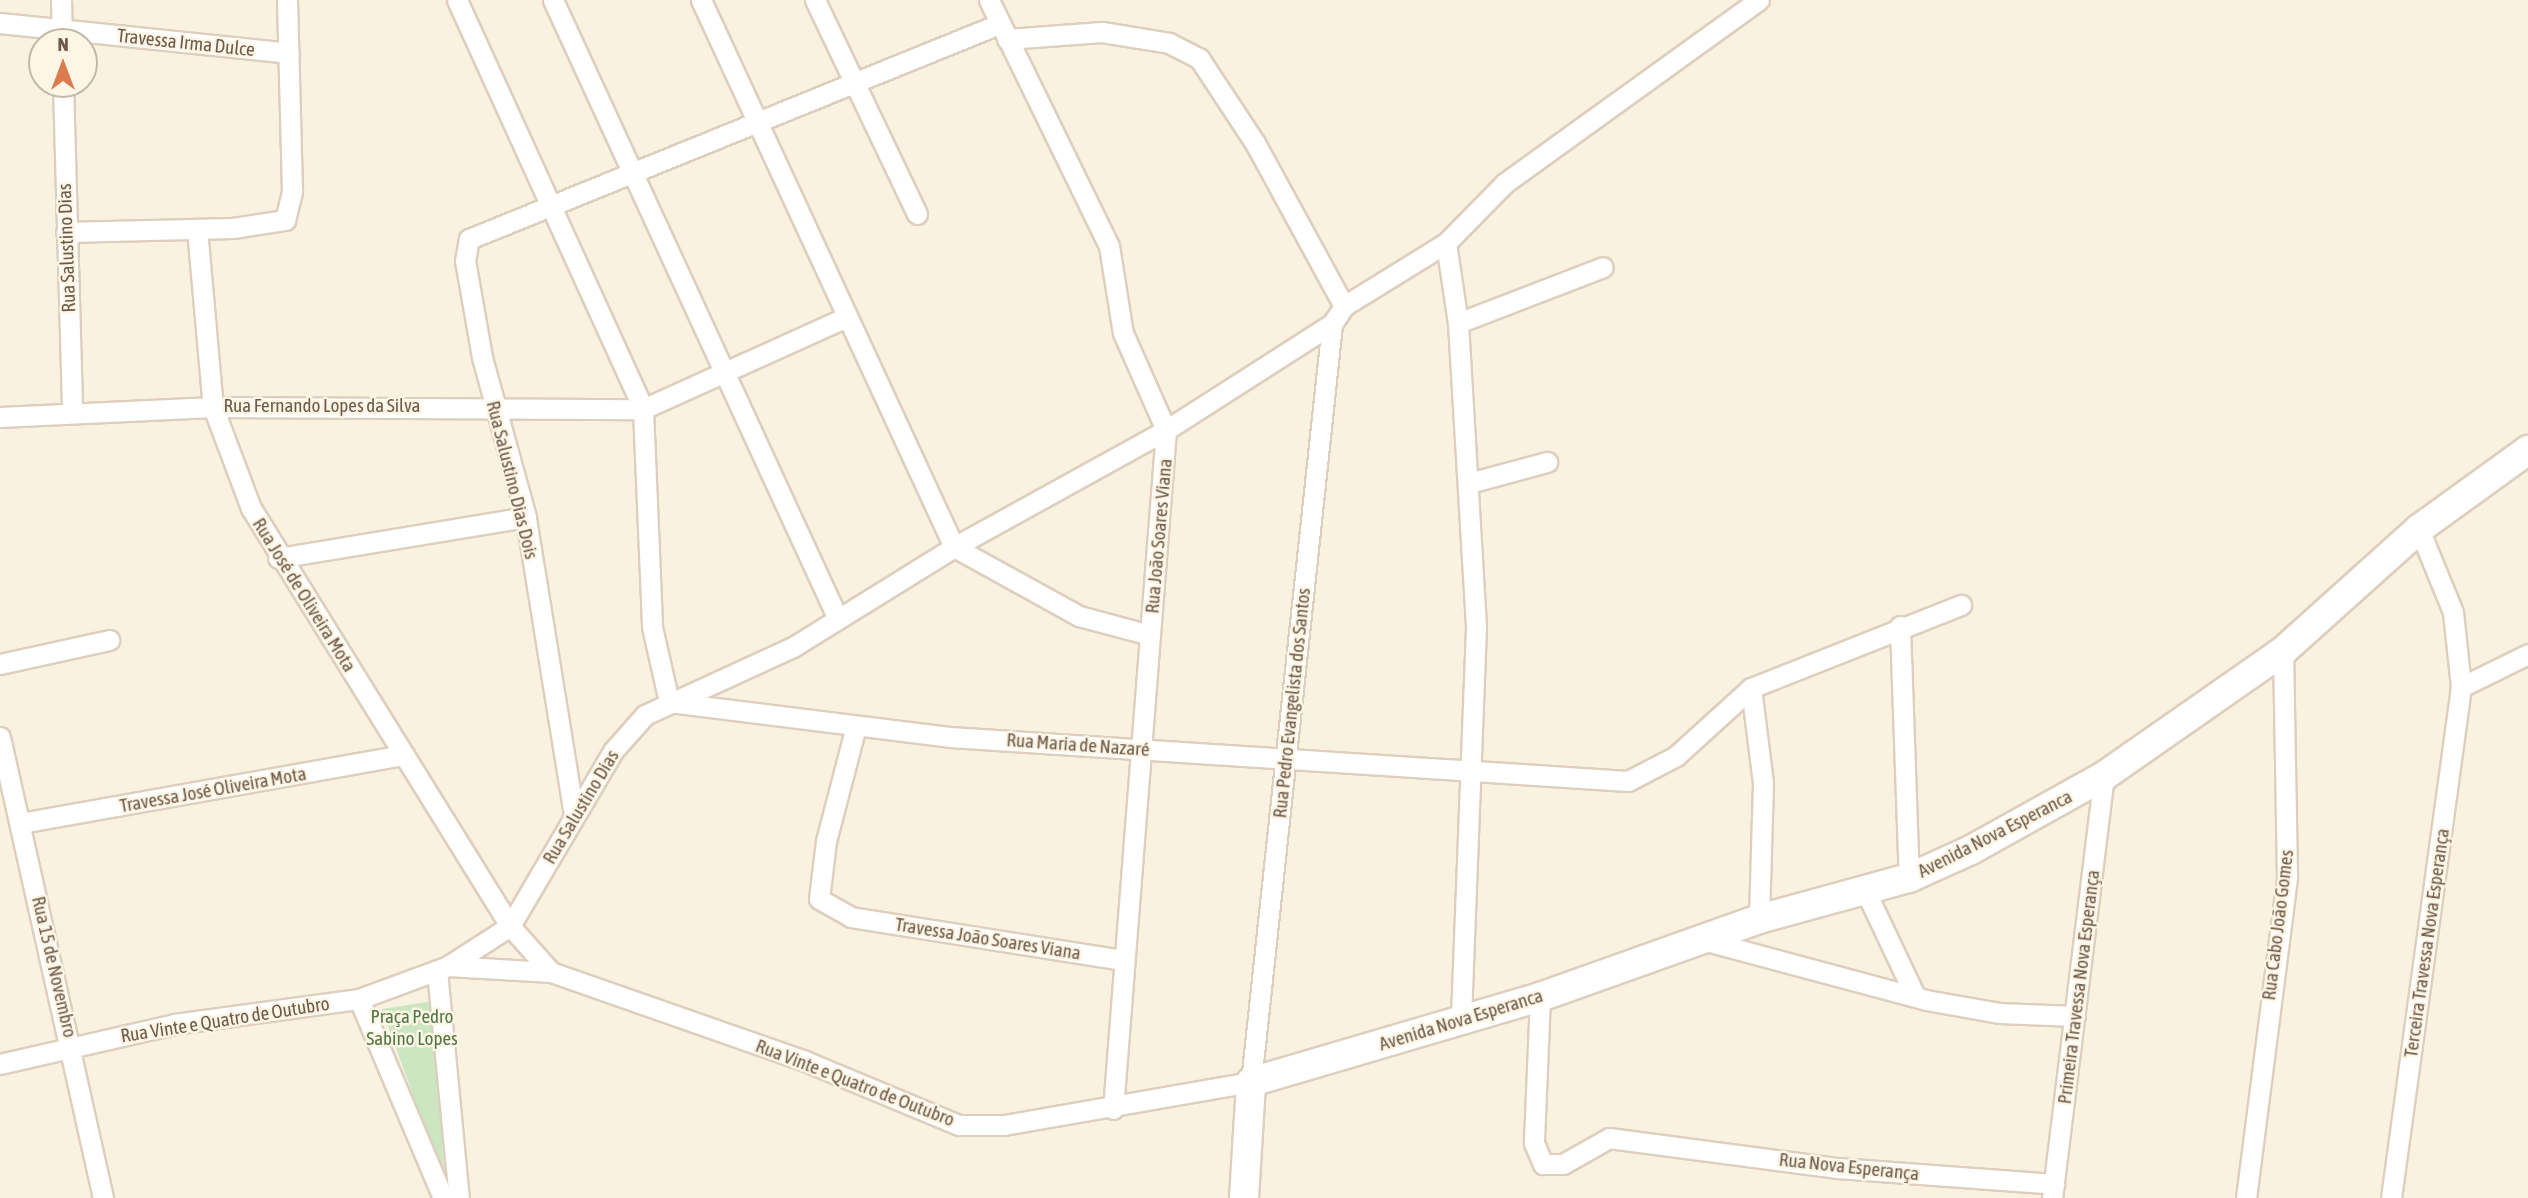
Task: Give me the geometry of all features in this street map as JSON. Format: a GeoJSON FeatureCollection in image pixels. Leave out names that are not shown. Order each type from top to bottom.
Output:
{"type":"FeatureCollection","features":[{"type":"Feature","properties":{"kind":"main road","name":"Avenida Nova Esperanca"},"geometry":{"type":"LineString","coordinates":[[1251,1082],[1540,997],[1759,919],[1909,878],[2104,776],[2283,651],[2419,529],[2528,450]]}},
{"type":"Feature","properties":{"kind":"main road"},"geometry":{"type":"LineString","coordinates":[[1244,1198],[1251,1082]]}},
{"type":"Feature","properties":{"kind":"street"},"geometry":{"type":"LineString","coordinates":[[61,0],[62,28]]}},
{"type":"Feature","properties":{"kind":"street"},"geometry":{"type":"LineString","coordinates":[[66,232],[197,229],[285,220],[292,191],[287,0]]}},
{"type":"Feature","properties":{"kind":"street"},"geometry":{"type":"LineString","coordinates":[[457,0],[557,208],[643,409],[652,627],[668,702]]}},
{"type":"Feature","properties":{"kind":"street"},"geometry":{"type":"LineString","coordinates":[[553,0],[636,175],[838,619]]}},
{"type":"Feature","properties":{"kind":"street"},"geometry":{"type":"LineString","coordinates":[[701,0],[954,547],[1079,616],[1150,635]]}},
{"type":"Feature","properties":{"kind":"street"},"geometry":{"type":"LineString","coordinates":[[815,0],[850,85],[917,215]]}},
{"type":"Feature","properties":{"kind":"street","name":"Rua João Soares Viana"},"geometry":{"type":"LineString","coordinates":[[989,0],[1109,246],[1123,333],[1166,430],[1113,1110]]}},
{"type":"Feature","properties":{"kind":"street"},"geometry":{"type":"LineString","coordinates":[[1332,324],[1344,306],[1446,243],[1505,183],[1759,0]]}},
{"type":"Feature","properties":{"kind":"street","name":"Travessa Irma Dulce"},"geometry":{"type":"LineString","coordinates":[[0,23],[28,29]]}},
{"type":"Feature","properties":{"kind":"street","name":"Rua Salustino Dias Dois"},"geometry":{"type":"LineString","coordinates":[[574,816],[526,517],[493,405],[465,251],[476,233],[557,208],[756,122],[850,85],[1003,31],[1102,32],[1169,43],[1199,58],[1255,143],[1344,306]]}},
{"type":"Feature","properties":{"kind":"street","name":"Travessa Irma Dulce"},"geometry":{"type":"LineString","coordinates":[[98,39],[288,53]]}},
{"type":"Feature","properties":{"kind":"street","name":"Rua Salustino Dias"},"geometry":{"type":"LineString","coordinates":[[63,98],[72,412]]}},
{"type":"Feature","properties":{"kind":"street","name":"Rua José de Oliveira Mota"},"geometry":{"type":"LineString","coordinates":[[197,229],[213,407],[232,465],[278,558],[510,926]]}},
{"type":"Feature","properties":{"kind":"street"},"geometry":{"type":"LineString","coordinates":[[1446,243],[1458,323],[1469,483],[1475,770],[1461,1021]]}},
{"type":"Feature","properties":{"kind":"street"},"geometry":{"type":"LineString","coordinates":[[1458,323],[1603,267]]}},
{"type":"Feature","properties":{"kind":"street"},"geometry":{"type":"LineString","coordinates":[[643,409],[847,317]]}},
{"type":"Feature","properties":{"kind":"street","name":"Rua Salustino Dias"},"geometry":{"type":"LineString","coordinates":[[510,926],[574,816],[631,728],[668,702],[743,673],[838,619],[954,547],[1166,430],[1332,324]]}},
{"type":"Feature","properties":{"kind":"street","name":"Rua Pedro Evangelista dos Santos"},"geometry":{"type":"LineString","coordinates":[[1251,1082],[1290,756],[1332,324]]}},
{"type":"Feature","properties":{"kind":"street","name":"Rua Fernando Lopes da Silva"},"geometry":{"type":"LineString","coordinates":[[0,417],[213,407],[493,405],[643,409]]}},
{"type":"Feature","properties":{"kind":"street"},"geometry":{"type":"LineString","coordinates":[[1469,483],[1547,462]]}},
{"type":"Feature","properties":{"kind":"street"},"geometry":{"type":"LineString","coordinates":[[278,558],[526,517]]}},
{"type":"Feature","properties":{"kind":"street","name":"Terceira Travessa Nova Esperança"},"geometry":{"type":"LineString","coordinates":[[2391,1198],[2461,687],[2453,611],[2419,529]]}},
{"type":"Feature","properties":{"kind":"street","name":"Rua Maria de Nazaré"},"geometry":{"type":"LineString","coordinates":[[668,702],[856,726],[1141,749],[1290,756],[1475,770],[1564,782],[1628,781],[1676,756],[1751,688],[1900,626],[1961,605]]}},
{"type":"Feature","properties":{"kind":"street"},"geometry":{"type":"LineString","coordinates":[[1900,626],[1909,878]]}},
{"type":"Feature","properties":{"kind":"street"},"geometry":{"type":"LineString","coordinates":[[0,664],[109,640]]}},
{"type":"Feature","properties":{"kind":"street","name":"Rua Cabo João Gomes"},"geometry":{"type":"LineString","coordinates":[[2246,1198],[2287,877],[2283,651]]}},
{"type":"Feature","properties":{"kind":"street"},"geometry":{"type":"LineString","coordinates":[[2461,687],[2528,654]]}},
{"type":"Feature","properties":{"kind":"street"},"geometry":{"type":"LineString","coordinates":[[1751,688],[1763,783],[1759,919]]}},
{"type":"Feature","properties":{"kind":"street","name":"Travessa João Soares Viana"},"geometry":{"type":"LineString","coordinates":[[856,726],[817,884],[819,899],[851,917],[1124,960]]}},
{"type":"Feature","properties":{"kind":"street","name":"Rua 15 de Novembro"},"geometry":{"type":"LineString","coordinates":[[0,737],[72,1047],[103,1198]]}},
{"type":"Feature","properties":{"kind":"street","name":"Travessa José Oliveira Mota"},"geometry":{"type":"LineString","coordinates":[[21,823],[404,755]]}},
{"type":"Feature","properties":{"kind":"street","name":"Primeira Travessa Nova Esperança"},"geometry":{"type":"LineString","coordinates":[[2053,1191],[2104,776]]}},
{"type":"Feature","properties":{"kind":"street"},"geometry":{"type":"LineString","coordinates":[[1865,890],[1915,996]]}},
{"type":"Feature","properties":{"kind":"street","name":"Rua Vinte e Quatro de Outubro"},"geometry":{"type":"LineString","coordinates":[[0,1064],[174,1024],[359,999],[442,969],[510,926],[551,972]]}},
{"type":"Feature","properties":{"kind":"street"},"geometry":{"type":"LineString","coordinates":[[1698,939],[1915,996],[1999,1013],[2075,1017]]}},
{"type":"Feature","properties":{"kind":"street"},"geometry":{"type":"LineString","coordinates":[[442,969],[459,1198]]}},
{"type":"Feature","properties":{"kind":"street","name":"Rua Vinte e Quatro de Outubro"},"geometry":{"type":"LineString","coordinates":[[442,969],[551,972],[959,1125],[1004,1125],[1113,1110],[1251,1082]]}},
{"type":"Feature","properties":{"kind":"street","name":"Rua Nova Esperança"},"geometry":{"type":"LineString","coordinates":[[1540,997],[1537,1156],[1553,1166],[1602,1139],[2053,1191]]}},
{"type":"Feature","properties":{"kind":"street"},"geometry":{"type":"LineString","coordinates":[[359,999],[443,1198]]}},
{"type":"Feature","properties":{"kind":"green space","name":"Praça Pedro Sabino Lopes"},"geometry":{"type":"Polygon","coordinates":[[[433,1001],[445,1184],[382,1009],[433,1001]]]}}]}
